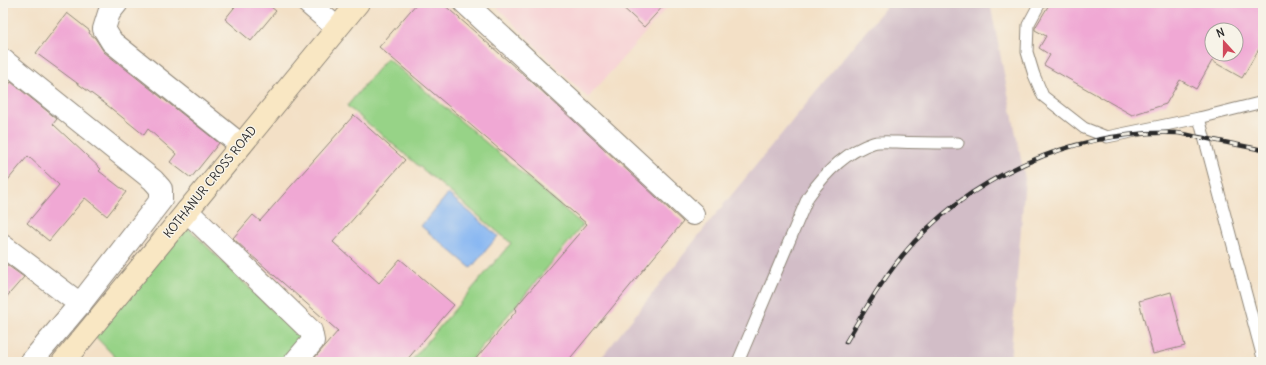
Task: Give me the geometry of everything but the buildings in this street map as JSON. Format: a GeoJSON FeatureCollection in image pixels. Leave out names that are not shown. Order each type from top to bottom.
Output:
{"type":"FeatureCollection","features":[{"type":"Feature","properties":{"kind":"street"},"geometry":{"type":"LineString","coordinates":[[117,3],[109,13],[104,29],[112,42],[241,145]]}},
{"type":"Feature","properties":{"kind":"street"},"geometry":{"type":"LineString","coordinates":[[308,3],[337,28]]}},
{"type":"Feature","properties":{"kind":"street","name":"KOTHANUR CROSS ROAD"},"geometry":{"type":"LineString","coordinates":[[63,362],[358,3]]}},
{"type":"Feature","properties":{"kind":"street"},"geometry":{"type":"LineString","coordinates":[[465,3],[693,214]]}},
{"type":"Feature","properties":{"kind":"street"},"geometry":{"type":"LineString","coordinates":[[3,60],[153,180],[161,189],[161,200],[80,304],[31,362]]}},
{"type":"Feature","properties":{"kind":"street"},"geometry":{"type":"LineString","coordinates":[[187,211],[311,331],[314,341],[295,362]]}},
{"type":"Feature","properties":{"kind":"street"},"geometry":{"type":"LineString","coordinates":[[3,246],[80,304]]}},
{"type":"Feature","properties":{"kind":"lane"},"geometry":{"type":"LineString","coordinates":[[1040,3],[1028,25],[1027,52],[1034,75],[1043,96],[1084,128],[1107,136],[1199,118],[1263,102]]}},
{"type":"Feature","properties":{"kind":"lane"},"geometry":{"type":"LineString","coordinates":[[1199,118],[1263,358]]}},
{"type":"Feature","properties":{"kind":"lane"},"geometry":{"type":"LineString","coordinates":[[738,362],[808,197],[827,172],[856,151],[874,142],[958,143]]}},
{"type":"Feature","properties":{"kind":"shaded area"},"geometry":{"type":"Polygon","coordinates":[[[493,3],[671,3],[588,98],[493,3]]]}},
{"type":"Feature","properties":{"kind":"shaded area"},"geometry":{"type":"Polygon","coordinates":[[[889,3],[990,3],[1025,179],[1010,362],[598,362],[711,220],[889,3]]]}},
{"type":"Feature","properties":{"kind":"green space"},"geometry":{"type":"Polygon","coordinates":[[[387,58],[583,225],[469,362],[410,362],[511,243],[347,106],[387,58]]]}},
{"type":"Feature","properties":{"kind":"green space"},"geometry":{"type":"Polygon","coordinates":[[[186,226],[302,339],[281,362],[120,362],[92,333],[186,226]]]}},
{"type":"Feature","properties":{"kind":"water"},"geometry":{"type":"Polygon","coordinates":[[[448,194],[498,236],[471,268],[421,226],[448,194]]]}},
{"type":"Feature","properties":{"kind":"railway"},"geometry":{"type":"LineString","coordinates":[[846,342],[886,277],[902,256],[928,228],[958,203],[991,181],[1026,163],[1062,149],[1100,139],[1139,134],[1177,133],[1263,150]]}}]}
